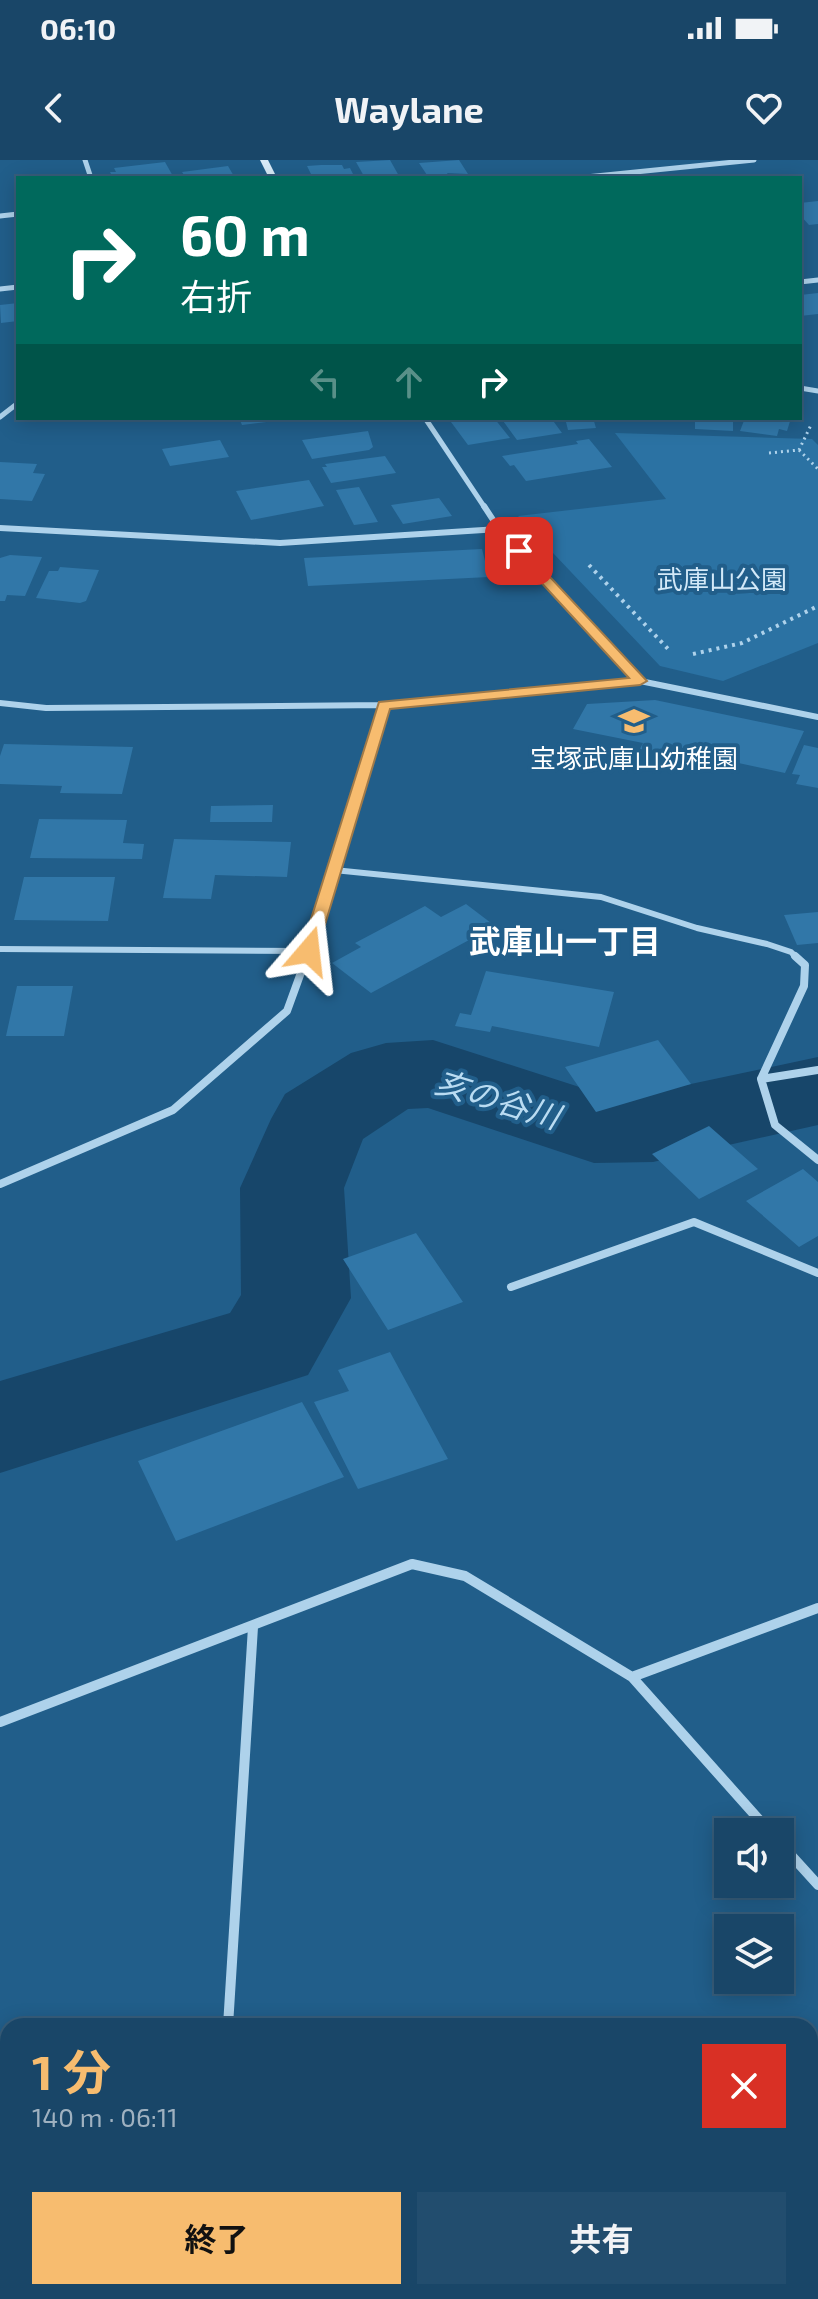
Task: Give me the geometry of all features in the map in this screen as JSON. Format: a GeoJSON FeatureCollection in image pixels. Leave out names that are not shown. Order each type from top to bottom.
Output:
{"type":"FeatureCollection","features":[{"type":"Feature","properties":{"kind":"street"},"geometry":{"type":"LineString","coordinates":[[596,176],[754,160]]}},
{"type":"Feature","properties":{"kind":"street"},"geometry":{"type":"LineString","coordinates":[[0,417],[16,405]]}},
{"type":"Feature","properties":{"kind":"street"},"geometry":{"type":"LineString","coordinates":[[428,420],[499,529],[640,681]]}},
{"type":"Feature","properties":{"kind":"street"},"geometry":{"type":"LineString","coordinates":[[0,528],[280,543],[499,529]]}},
{"type":"Feature","properties":{"kind":"street"},"geometry":{"type":"LineString","coordinates":[[0,703],[46,708],[384,705],[640,681],[818,717]]}},
{"type":"Feature","properties":{"kind":"street"},"geometry":{"type":"LineString","coordinates":[[0,1184],[173,1110],[287,1011],[309,951],[384,705]]}},
{"type":"Feature","properties":{"kind":"street"},"geometry":{"type":"LineString","coordinates":[[334,870],[601,897],[697,928],[791,952],[805,965],[804,986],[761,1079],[775,1125],[818,1160]]}},
{"type":"Feature","properties":{"kind":"street"},"geometry":{"type":"LineString","coordinates":[[0,949],[309,951]]}},
{"type":"Feature","properties":{"kind":"street"},"geometry":{"type":"LineString","coordinates":[[761,1079],[818,1070]]}},
{"type":"Feature","properties":{"kind":"street"},"geometry":{"type":"LineString","coordinates":[[511,1287],[694,1222],[818,1273]]}},
{"type":"Feature","properties":{"kind":"street"},"geometry":{"type":"LineString","coordinates":[[0,1722],[412,1564],[465,1576],[632,1677],[758,1818]]}},
{"type":"Feature","properties":{"kind":"street"},"geometry":{"type":"LineString","coordinates":[[632,1677],[818,1608]]}},
{"type":"Feature","properties":{"kind":"street"},"geometry":{"type":"LineString","coordinates":[[229,2018],[253,1627]]}},
{"type":"Feature","properties":{"kind":"street"},"geometry":{"type":"LineString","coordinates":[[794,1858],[818,1885]]}},
{"type":"Feature","properties":{"kind":"path"},"geometry":{"type":"LineString","coordinates":[[799,450],[812,423]]}},
{"type":"Feature","properties":{"kind":"path"},"geometry":{"type":"LineString","coordinates":[[769,453],[799,450]]}},
{"type":"Feature","properties":{"kind":"path"},"geometry":{"type":"LineString","coordinates":[[799,450],[818,469]]}},
{"type":"Feature","properties":{"kind":"path"},"geometry":{"type":"LineString","coordinates":[[589,565],[674,655]]}},
{"type":"Feature","properties":{"kind":"path"},"geometry":{"type":"LineString","coordinates":[[687,654],[717,651],[754,638],[818,606]]}},
{"type":"Feature","properties":{"kind":"green space","name":"武庫山公園"},"geometry":{"type":"Polygon","coordinates":[[[615,433],[812,439],[818,445],[818,643],[723,681],[660,666],[518,516],[666,499],[615,433]]]}},
{"type":"Feature","properties":{"kind":"building"},"geometry":{"type":"Polygon","coordinates":[[[390,160],[399,176],[364,176],[356,162],[390,160]]]}},
{"type":"Feature","properties":{"kind":"building"},"geometry":{"type":"Polygon","coordinates":[[[459,160],[468,174],[428,176],[419,163],[459,160]]]}},
{"type":"Feature","properties":{"kind":"building"},"geometry":{"type":"Polygon","coordinates":[[[165,162],[173,176],[112,176],[110,172],[116,172],[114,168],[165,162]]]}},
{"type":"Feature","properties":{"kind":"building"},"geometry":{"type":"Polygon","coordinates":[[[342,165],[344,169],[350,168],[354,176],[312,176],[307,166],[342,165]]]}},
{"type":"Feature","properties":{"kind":"building"},"geometry":{"type":"Polygon","coordinates":[[[228,166],[234,176],[185,176],[182,172],[228,166]]]}},
{"type":"Feature","properties":{"kind":"building"},"geometry":{"type":"Polygon","coordinates":[[[818,201],[818,224],[809,225],[802,217],[802,203],[818,201]]]}},
{"type":"Feature","properties":{"kind":"building"},"geometry":{"type":"Polygon","coordinates":[[[818,293],[818,314],[802,316],[802,295],[818,293]]]}},
{"type":"Feature","properties":{"kind":"building"},"geometry":{"type":"Polygon","coordinates":[[[16,303],[16,321],[1,323],[0,305],[16,303]]]}},
{"type":"Feature","properties":{"kind":"building"},"geometry":{"type":"Polygon","coordinates":[[[240,420],[283,420],[242,425],[240,420]]]}},
{"type":"Feature","properties":{"kind":"building"},"geometry":{"type":"Polygon","coordinates":[[[496,420],[510,438],[468,445],[451,422],[496,420]]]}},
{"type":"Feature","properties":{"kind":"building"},"geometry":{"type":"Polygon","coordinates":[[[502,420],[552,420],[562,433],[517,440],[502,420]]]}},
{"type":"Feature","properties":{"kind":"building"},"geometry":{"type":"Polygon","coordinates":[[[566,420],[594,420],[596,428],[568,430],[566,420]]]}},
{"type":"Feature","properties":{"kind":"building"},"geometry":{"type":"Polygon","coordinates":[[[695,420],[733,420],[733,431],[695,429],[695,420]]]}},
{"type":"Feature","properties":{"kind":"building"},"geometry":{"type":"Polygon","coordinates":[[[744,420],[790,420],[787,431],[779,429],[777,436],[740,431],[744,420]]]}},
{"type":"Feature","properties":{"kind":"building"},"geometry":{"type":"Polygon","coordinates":[[[368,431],[373,447],[369,450],[312,459],[302,440],[368,431]]]}},
{"type":"Feature","properties":{"kind":"building"},"geometry":{"type":"Polygon","coordinates":[[[589,439],[612,467],[526,481],[514,465],[510,466],[502,456],[578,444],[576,441],[589,439]]]}},
{"type":"Feature","properties":{"kind":"building"},"geometry":{"type":"Polygon","coordinates":[[[220,440],[229,457],[170,466],[162,449],[220,440]]]}},
{"type":"Feature","properties":{"kind":"building"},"geometry":{"type":"Polygon","coordinates":[[[385,456],[396,473],[331,483],[322,467],[327,467],[325,464],[385,456]]]}},
{"type":"Feature","properties":{"kind":"building"},"geometry":{"type":"Polygon","coordinates":[[[0,462],[37,464],[33,473],[45,474],[32,501],[0,499],[0,462]]]}},
{"type":"Feature","properties":{"kind":"building"},"geometry":{"type":"Polygon","coordinates":[[[309,480],[324,506],[251,520],[236,491],[309,480]]]}},
{"type":"Feature","properties":{"kind":"building"},"geometry":{"type":"Polygon","coordinates":[[[359,487],[378,522],[354,525],[336,490],[359,487]]]}},
{"type":"Feature","properties":{"kind":"building"},"geometry":{"type":"Polygon","coordinates":[[[439,498],[452,516],[403,524],[391,505],[439,498]]]}},
{"type":"Feature","properties":{"kind":"building"},"geometry":{"type":"Polygon","coordinates":[[[482,549],[489,577],[308,586],[304,558],[482,549]]]}},
{"type":"Feature","properties":{"kind":"building"},"geometry":{"type":"Polygon","coordinates":[[[10,555],[42,557],[25,596],[7,595],[5,601],[0,601],[0,558],[10,555]]]}},
{"type":"Feature","properties":{"kind":"building"},"geometry":{"type":"Polygon","coordinates":[[[60,567],[99,570],[86,601],[36,598],[49,571],[58,571],[60,567]]]}},
{"type":"Feature","properties":{"kind":"building"},"geometry":{"type":"Polygon","coordinates":[[[655,700],[804,731],[785,773],[678,750],[670,767],[634,760],[643,743],[573,729],[587,704],[655,700]]]}},
{"type":"Feature","properties":{"kind":"building"},"geometry":{"type":"Polygon","coordinates":[[[4,744],[133,747],[122,794],[60,793],[62,786],[0,784],[0,756],[4,744]]]}},
{"type":"Feature","properties":{"kind":"building"},"geometry":{"type":"Polygon","coordinates":[[[804,745],[818,748],[818,788],[796,784],[800,775],[792,774],[804,745]]]}},
{"type":"Feature","properties":{"kind":"building"},"geometry":{"type":"Polygon","coordinates":[[[273,805],[272,822],[210,822],[211,806],[273,805]]]}},
{"type":"Feature","properties":{"kind":"building"},"geometry":{"type":"Polygon","coordinates":[[[39,819],[127,820],[123,843],[144,844],[142,859],[30,858],[39,819]]]}},
{"type":"Feature","properties":{"kind":"building"},"geometry":{"type":"Polygon","coordinates":[[[174,839],[291,842],[287,877],[215,875],[211,899],[163,898],[174,839]]]}},
{"type":"Feature","properties":{"kind":"building"},"geometry":{"type":"Polygon","coordinates":[[[24,877],[115,877],[108,921],[14,920],[24,877]]]}},
{"type":"Feature","properties":{"kind":"building"},"geometry":{"type":"Polygon","coordinates":[[[466,904],[495,926],[371,993],[332,963],[361,947],[355,943],[425,906],[441,917],[466,904]]]}},
{"type":"Feature","properties":{"kind":"building"},"geometry":{"type":"Polygon","coordinates":[[[818,912],[818,943],[797,945],[784,915],[818,912]]]}},
{"type":"Feature","properties":{"kind":"building"},"geometry":{"type":"Polygon","coordinates":[[[486,971],[614,992],[599,1047],[492,1026],[490,1032],[455,1026],[460,1013],[471,1015],[486,971]]]}},
{"type":"Feature","properties":{"kind":"building"},"geometry":{"type":"Polygon","coordinates":[[[17,986],[73,986],[64,1036],[6,1036],[17,986]]]}},
{"type":"Feature","properties":{"kind":"building"},"geometry":{"type":"Polygon","coordinates":[[[658,1040],[691,1084],[596,1112],[565,1067],[658,1040]]]}},
{"type":"Feature","properties":{"kind":"building"},"geometry":{"type":"Polygon","coordinates":[[[709,1126],[758,1169],[699,1199],[652,1154],[709,1126]]]}},
{"type":"Feature","properties":{"kind":"building"},"geometry":{"type":"Polygon","coordinates":[[[803,1169],[818,1182],[818,1236],[799,1247],[746,1201],[803,1169]]]}},
{"type":"Feature","properties":{"kind":"building"},"geometry":{"type":"Polygon","coordinates":[[[416,1233],[463,1302],[388,1330],[343,1259],[416,1233]]]}},
{"type":"Feature","properties":{"kind":"building"},"geometry":{"type":"Polygon","coordinates":[[[390,1352],[448,1459],[358,1489],[314,1402],[349,1391],[338,1370],[390,1352]]]}},
{"type":"Feature","properties":{"kind":"building"},"geometry":{"type":"Polygon","coordinates":[[[302,1402],[344,1477],[176,1541],[138,1461],[302,1402]]]}},
{"type":"Feature","properties":{"kind":"waterway","name":"亥の谷川"},"geometry":{"type":"LineString","coordinates":[[0,1427],[269,1345],[296,1298],[292,1188],[321,1119],[386,1077],[433,1074],[594,1128],[653,1127],[818,1091]]}},
{"type":"Feature","properties":{"kind":"place","name":"宝塚武庫山幼稚園"},"geometry":{"type":"Point","coordinates":[634,721]}},
{"type":"Feature","properties":{"kind":"district","name":"武庫山一丁目"},"geometry":{"type":"Point","coordinates":[565,940]}},
{"type":"Feature","properties":{"kind":"route"},"geometry":{"type":"LineString","coordinates":[[309,951],[384,705],[640,681],[519,551]]}}]}
